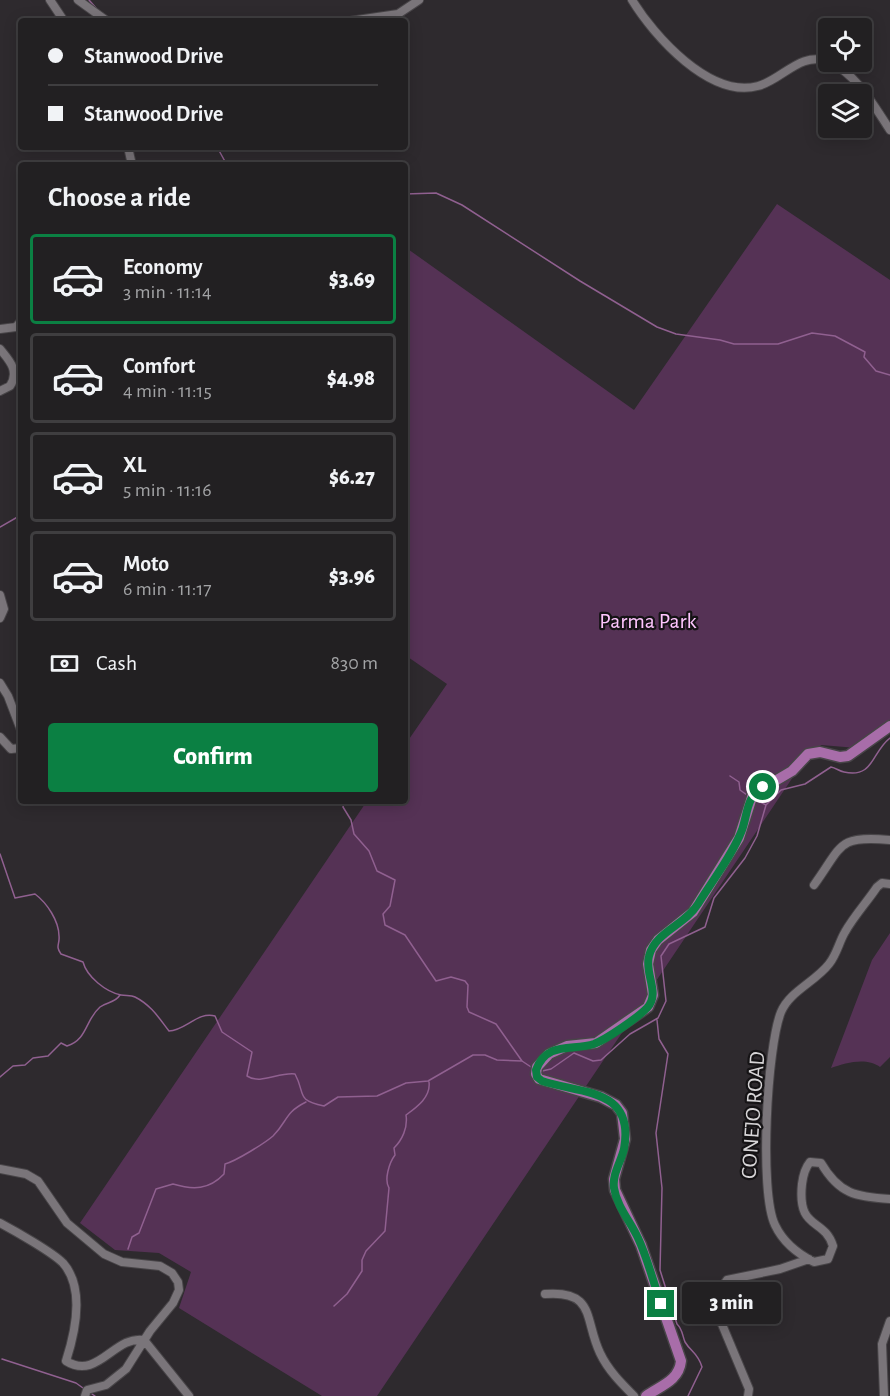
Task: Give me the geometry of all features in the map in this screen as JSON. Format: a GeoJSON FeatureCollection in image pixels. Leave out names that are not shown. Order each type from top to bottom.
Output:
{"type":"FeatureCollection","features":[{"type":"Feature","properties":{"kind":"main road"},"geometry":{"type":"LineString","coordinates":[[646,1396],[672,1379],[679,1370],[681,1361],[641,1245],[615,1190],[614,1179],[624,1146],[624,1117],[619,1108],[601,1097],[542,1081],[536,1075],[537,1067],[545,1057],[561,1048],[596,1043],[648,1007],[653,995],[648,964],[651,950],[658,940],[693,912],[739,838],[753,794],[792,771],[808,754],[820,752],[847,757],[890,726]]}},
{"type":"Feature","properties":{"kind":"street"},"geometry":{"type":"LineString","coordinates":[[50,0],[62,18]]}},
{"type":"Feature","properties":{"kind":"street"},"geometry":{"type":"LineString","coordinates":[[78,0],[103,18]]}},
{"type":"Feature","properties":{"kind":"street"},"geometry":{"type":"LineString","coordinates":[[371,18],[398,14],[419,0]]}},
{"type":"Feature","properties":{"kind":"street"},"geometry":{"type":"LineString","coordinates":[[632,0],[650,27],[667,46],[718,82],[741,88],[758,86],[806,60],[825,61],[844,71],[856,83],[890,130]]}},
{"type":"Feature","properties":{"kind":"street"},"geometry":{"type":"LineString","coordinates":[[0,329],[12,328],[18,323]]}},
{"type":"Feature","properties":{"kind":"street"},"geometry":{"type":"LineString","coordinates":[[0,349],[11,363],[14,373],[10,386],[0,392]]}},
{"type":"Feature","properties":{"kind":"street"},"geometry":{"type":"LineString","coordinates":[[0,596],[4,609],[0,618]]}},
{"type":"Feature","properties":{"kind":"street"},"geometry":{"type":"LineString","coordinates":[[0,683],[8,696],[18,722]]}},
{"type":"Feature","properties":{"kind":"street"},"geometry":{"type":"LineString","coordinates":[[0,737],[11,749],[18,748]]}},
{"type":"Feature","properties":{"kind":"street"},"geometry":{"type":"LineString","coordinates":[[814,885],[845,843],[861,837],[890,840]]}},
{"type":"Feature","properties":{"kind":"street","name":"CONEJO ROAD"},"geometry":{"type":"LineString","coordinates":[[809,1259],[793,1248],[776,1227],[766,1188],[766,1138],[778,1023],[788,1001],[831,962],[845,932],[877,887],[882,883],[890,884]]}},
{"type":"Feature","properties":{"kind":"street"},"geometry":{"type":"LineString","coordinates":[[748,1396],[748,1389],[716,1310],[717,1294],[727,1280],[780,1269],[809,1259],[824,1261],[830,1256],[833,1246],[828,1236],[807,1218],[802,1208],[803,1181],[810,1162],[821,1163],[834,1184],[845,1191],[890,1199]]}},
{"type":"Feature","properties":{"kind":"street"},"geometry":{"type":"LineString","coordinates":[[0,1169],[26,1174],[38,1181],[67,1223],[104,1254],[122,1262],[154,1264],[172,1273],[178,1282],[177,1294],[124,1371],[104,1387],[87,1390],[85,1396]]}},
{"type":"Feature","properties":{"kind":"street"},"geometry":{"type":"LineString","coordinates":[[0,1223],[57,1258],[68,1271],[77,1320],[66,1361],[75,1367],[86,1367],[131,1340],[144,1340]]}},
{"type":"Feature","properties":{"kind":"street"},"geometry":{"type":"LineString","coordinates":[[545,1294],[568,1294],[583,1304],[590,1316],[600,1354],[614,1375],[634,1396]]}},
{"type":"Feature","properties":{"kind":"street"},"geometry":{"type":"LineString","coordinates":[[884,1396],[882,1344],[890,1321]]}},
{"type":"Feature","properties":{"kind":"street"},"geometry":{"type":"LineString","coordinates":[[144,1340],[189,1396]]}},
{"type":"Feature","properties":{"kind":"green space","name":"Parma Park"},"geometry":{"type":"Polygon","coordinates":[[[777,204],[890,280],[890,726],[857,748],[821,745],[793,777],[650,990],[652,1000],[636,1012],[377,1396],[322,1396],[179,1308],[191,1272],[159,1253],[115,1250],[80,1223],[365,804],[408,804],[408,741],[447,684],[408,657],[408,249],[634,410],[777,204]]]}},
{"type":"Feature","properties":{"kind":"green space"},"geometry":{"type":"Polygon","coordinates":[[[890,933],[890,1057],[880,1067],[869,1062],[862,1062],[831,1068],[872,960],[890,933]]]}},
{"type":"Feature","properties":{"kind":"waterway"},"geometry":{"type":"LineString","coordinates":[[89,0],[96,8]]}},
{"type":"Feature","properties":{"kind":"waterway"},"geometry":{"type":"LineString","coordinates":[[219,150],[225,162]]}},
{"type":"Feature","properties":{"kind":"waterway"},"geometry":{"type":"LineString","coordinates":[[408,194],[436,193],[462,205],[580,281],[657,327],[676,334],[734,344],[778,344],[812,333],[835,336],[865,352],[864,357],[876,371],[890,375]]}},
{"type":"Feature","properties":{"kind":"waterway"},"geometry":{"type":"LineString","coordinates":[[0,527],[18,517]]}},
{"type":"Feature","properties":{"kind":"waterway"},"geometry":{"type":"LineString","coordinates":[[542,1071],[551,1069],[574,1053],[593,1061],[601,1060],[630,1034],[658,1018],[666,1001],[661,956],[669,944],[705,927],[714,898],[745,858],[757,836],[766,805],[781,790],[805,784],[831,767],[854,773],[867,768],[890,738]]}},
{"type":"Feature","properties":{"kind":"waterway"},"geometry":{"type":"LineString","coordinates":[[730,776],[739,782],[740,790],[747,795]]}},
{"type":"Feature","properties":{"kind":"waterway"},"geometry":{"type":"LineString","coordinates":[[756,800],[766,805]]}},
{"type":"Feature","properties":{"kind":"waterway"},"geometry":{"type":"LineString","coordinates":[[344,804],[354,834],[369,851],[377,871],[395,880],[390,906],[383,914],[385,925],[405,935],[436,981],[451,977],[465,981],[468,985],[467,1007],[469,1012],[496,1024],[522,1061]]}},
{"type":"Feature","properties":{"kind":"waterway"},"geometry":{"type":"LineString","coordinates":[[0,854],[15,898],[35,894],[51,913],[57,924],[58,947],[61,954],[83,962],[93,978],[109,991],[141,1000],[169,1031],[181,1028],[203,1016],[215,1016],[222,1032],[252,1052],[247,1076],[264,1079],[295,1074],[305,1099],[315,1104],[324,1106],[338,1097],[377,1096],[406,1083],[428,1081],[473,1055],[485,1055],[497,1060],[522,1061],[531,1067]]}},
{"type":"Feature","properties":{"kind":"waterway"},"geometry":{"type":"LineString","coordinates":[[0,1077],[13,1066],[25,1065],[33,1058],[48,1056],[61,1043],[67,1046],[74,1043],[83,1034],[95,1012],[100,1007],[116,1000],[120,995]]}},
{"type":"Feature","properties":{"kind":"waterway"},"geometry":{"type":"LineString","coordinates":[[657,1020],[659,1039],[668,1054],[656,1133],[662,1188],[660,1270],[677,1324],[685,1342],[702,1367],[688,1396]]}},
{"type":"Feature","properties":{"kind":"waterway"},"geometry":{"type":"LineString","coordinates":[[334,1306],[347,1294],[362,1271],[362,1260],[366,1251],[385,1231],[389,1188],[387,1176],[395,1155],[394,1148],[404,1133],[406,1115],[426,1097],[429,1082]]}},
{"type":"Feature","properties":{"kind":"waterway"},"geometry":{"type":"LineString","coordinates":[[128,1249],[132,1237],[139,1233],[156,1189],[173,1184],[194,1188],[213,1183],[224,1174],[225,1164],[243,1156],[273,1136],[290,1114],[306,1102]]}},
{"type":"Feature","properties":{"kind":"waterway"},"geometry":{"type":"LineString","coordinates":[[2,1359],[76,1383],[83,1388]]}},
{"type":"Feature","properties":{"kind":"route"},"geometry":{"type":"LineString","coordinates":[[661,1304],[641,1245],[616,1195],[614,1179],[623,1152],[626,1129],[622,1113],[608,1100],[584,1090],[542,1081],[537,1077],[536,1070],[549,1054],[567,1046],[596,1043],[648,1007],[653,995],[648,968],[648,957],[651,950],[664,934],[693,912],[739,838],[750,799],[763,787]]}}]}
